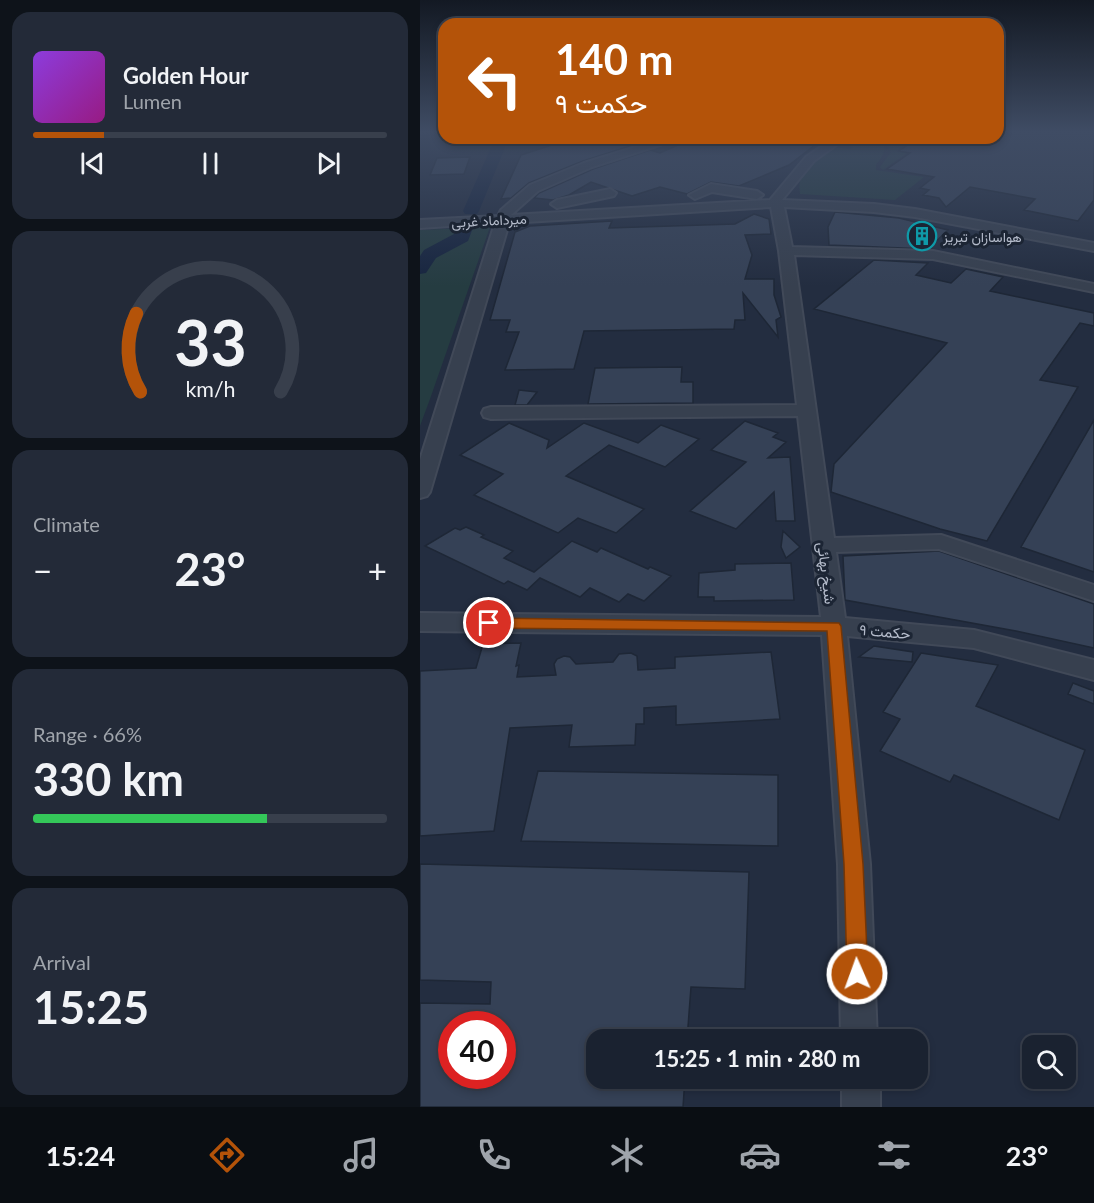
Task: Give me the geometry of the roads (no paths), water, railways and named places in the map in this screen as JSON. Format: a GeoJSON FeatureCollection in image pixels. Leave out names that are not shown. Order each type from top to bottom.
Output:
{"type":"FeatureCollection","features":[{"type":"Feature","properties":{"kind":"street"},"geometry":{"type":"LineString","coordinates":[[420,492],[507,212],[534,188],[547,183]]}},
{"type":"Feature","properties":{"kind":"street"},"geometry":{"type":"LineString","coordinates":[[695,195],[711,188],[776,200],[790,183]]}},
{"type":"Feature","properties":{"kind":"street"},"geometry":{"type":"LineString","coordinates":[[507,212],[610,193]]}},
{"type":"Feature","properties":{"kind":"street","name":"میرداماد غربی"},"geometry":{"type":"LineString","coordinates":[[776,200],[915,213],[1094,247]]}},
{"type":"Feature","properties":{"kind":"street","name":"میرداماد غربی"},"geometry":{"type":"LineString","coordinates":[[420,218],[776,200],[876,202],[918,207],[1094,240]]}},
{"type":"Feature","properties":{"kind":"street","name":"شیخ بهائی"},"geometry":{"type":"LineString","coordinates":[[776,200],[786,250],[834,626],[854,864],[859,1029]]}},
{"type":"Feature","properties":{"kind":"street","name":"میرداماد غربی"},"geometry":{"type":"LineString","coordinates":[[420,224],[507,212]]}},
{"type":"Feature","properties":{"kind":"street"},"geometry":{"type":"LineString","coordinates":[[786,250],[945,243],[1094,288]]}},
{"type":"Feature","properties":{"kind":"street"},"geometry":{"type":"LineString","coordinates":[[490,413],[806,410]]}},
{"type":"Feature","properties":{"kind":"street"},"geometry":{"type":"LineString","coordinates":[[824,544],[941,542],[1094,593]]}},
{"type":"Feature","properties":{"kind":"street","name":"حکمت ۹"},"geometry":{"type":"LineString","coordinates":[[420,622],[834,626],[974,639],[1094,670]]}},
{"type":"Feature","properties":{"kind":"street"},"geometry":{"type":"LineString","coordinates":[[861,1089],[861,1107]]}},
{"type":"Feature","properties":{"kind":"waterway"},"geometry":{"type":"LineString","coordinates":[[471,211],[483,183]]}},
{"type":"Feature","properties":{"kind":"waterway"},"geometry":{"type":"LineString","coordinates":[[420,269],[430,254],[462,237],[466,225]]}},
{"type":"Feature","properties":{"kind":"place","name":"هواسازان تبریز"},"geometry":{"type":"Point","coordinates":[922,236]}}]}
